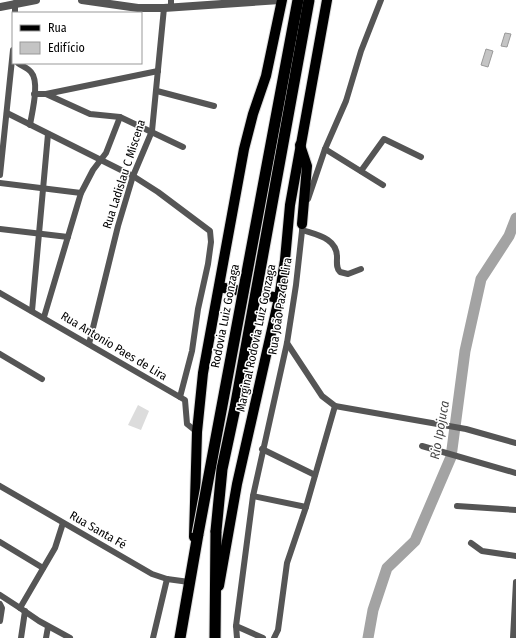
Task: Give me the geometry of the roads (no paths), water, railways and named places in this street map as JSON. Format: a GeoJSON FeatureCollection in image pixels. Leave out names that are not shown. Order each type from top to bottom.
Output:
{"type":"FeatureCollection","features":[{"type":"Feature","properties":{"kind":"highway","name":"Rodovia Luiz Gonzaga"},"geometry":{"type":"LineString","coordinates":[[180,638],[193,558],[298,0]]}},
{"type":"Feature","properties":{"kind":"highway"},"geometry":{"type":"LineString","coordinates":[[215,638],[216,531],[222,469],[237,400],[309,0]]}},
{"type":"Feature","properties":{"kind":"main road"},"geometry":{"type":"LineString","coordinates":[[193,558],[197,432],[203,374],[244,149],[253,114],[266,76],[281,0]]}},
{"type":"Feature","properties":{"kind":"main road","name":"Marginal Rodovia Luiz Gonzaga"},"geometry":{"type":"LineString","coordinates":[[216,610],[237,484],[279,298],[285,260],[290,205],[327,0]]}},
{"type":"Feature","properties":{"kind":"main road"},"geometry":{"type":"LineString","coordinates":[[300,145],[307,166],[302,227]]}},
{"type":"Feature","properties":{"kind":"main road"},"geometry":{"type":"LineString","coordinates":[[219,287],[279,298]]}},
{"type":"Feature","properties":{"kind":"street"},"geometry":{"type":"LineString","coordinates":[[0,7],[36,0]]}},
{"type":"Feature","properties":{"kind":"street"},"geometry":{"type":"LineString","coordinates":[[82,0],[138,8],[168,5],[281,0]]}},
{"type":"Feature","properties":{"kind":"street","name":"Rua João Paz de Lira"},"geometry":{"type":"LineString","coordinates":[[238,638],[236,626],[253,496],[262,449],[287,343],[302,227],[310,192],[325,149],[346,101],[361,51],[382,0]]}},
{"type":"Feature","properties":{"kind":"street"},"geometry":{"type":"LineString","coordinates":[[15,3],[15,12]]}},
{"type":"Feature","properties":{"kind":"street","name":"Rua Ladislau C Miscena"},"geometry":{"type":"LineString","coordinates":[[89,344],[110,256],[133,176],[152,131],[158,72],[168,5]]}},
{"type":"Feature","properties":{"kind":"street"},"geometry":{"type":"LineString","coordinates":[[0,175],[2,138],[14,64]]}},
{"type":"Feature","properties":{"kind":"street"},"geometry":{"type":"LineString","coordinates":[[19,64],[32,72],[35,83],[30,125]]}},
{"type":"Feature","properties":{"kind":"street"},"geometry":{"type":"LineString","coordinates":[[34,94],[46,94],[158,72]]}},
{"type":"Feature","properties":{"kind":"street"},"geometry":{"type":"LineString","coordinates":[[157,91],[214,106]]}},
{"type":"Feature","properties":{"kind":"street"},"geometry":{"type":"LineString","coordinates":[[46,94],[90,114],[120,117],[183,147]]}},
{"type":"Feature","properties":{"kind":"street"},"geometry":{"type":"LineString","coordinates":[[0,100],[8,101]]}},
{"type":"Feature","properties":{"kind":"street"},"geometry":{"type":"LineString","coordinates":[[7,113],[133,176],[207,228],[211,234],[208,264],[198,309],[192,351],[180,397],[186,402],[187,424],[197,432]]}},
{"type":"Feature","properties":{"kind":"street"},"geometry":{"type":"LineString","coordinates":[[44,317],[82,193],[93,170],[101,160],[116,132],[120,117]]}},
{"type":"Feature","properties":{"kind":"street"},"geometry":{"type":"LineString","coordinates":[[32,311],[48,134]]}},
{"type":"Feature","properties":{"kind":"street"},"geometry":{"type":"LineString","coordinates":[[361,172],[384,139],[421,157]]}},
{"type":"Feature","properties":{"kind":"street"},"geometry":{"type":"LineString","coordinates":[[325,149],[383,185]]}},
{"type":"Feature","properties":{"kind":"street"},"geometry":{"type":"LineString","coordinates":[[0,183],[82,193]]}},
{"type":"Feature","properties":{"kind":"street"},"geometry":{"type":"LineString","coordinates":[[302,227],[333,243],[337,250],[337,266],[340,272],[348,274],[361,269]]}},
{"type":"Feature","properties":{"kind":"street"},"geometry":{"type":"LineString","coordinates":[[0,229],[68,237]]}},
{"type":"Feature","properties":{"kind":"street","name":"Rua Antonio Paes de Lira"},"geometry":{"type":"LineString","coordinates":[[0,293],[44,317],[180,397]]}},
{"type":"Feature","properties":{"kind":"street"},"geometry":{"type":"LineString","coordinates":[[279,298],[293,300]]}},
{"type":"Feature","properties":{"kind":"street"},"geometry":{"type":"LineString","coordinates":[[287,343],[322,396],[335,406],[466,429],[516,443]]}},
{"type":"Feature","properties":{"kind":"street"},"geometry":{"type":"LineString","coordinates":[[0,354],[42,379]]}},
{"type":"Feature","properties":{"kind":"street"},"geometry":{"type":"LineString","coordinates":[[274,638],[278,630],[287,563],[306,506],[335,406]]}},
{"type":"Feature","properties":{"kind":"street"},"geometry":{"type":"LineString","coordinates":[[422,446],[516,472]]}},
{"type":"Feature","properties":{"kind":"street"},"geometry":{"type":"LineString","coordinates":[[262,449],[315,475]]}},
{"type":"Feature","properties":{"kind":"street","name":"Rua Santa Fé"},"geometry":{"type":"LineString","coordinates":[[0,486],[138,567],[167,579],[189,582]]}},
{"type":"Feature","properties":{"kind":"street"},"geometry":{"type":"LineString","coordinates":[[253,496],[306,506]]}},
{"type":"Feature","properties":{"kind":"street"},"geometry":{"type":"LineString","coordinates":[[457,506],[516,510]]}},
{"type":"Feature","properties":{"kind":"street"},"geometry":{"type":"LineString","coordinates":[[21,638],[23,610],[43,568],[55,548],[63,523]]}},
{"type":"Feature","properties":{"kind":"street"},"geometry":{"type":"LineString","coordinates":[[0,542],[43,568]]}},
{"type":"Feature","properties":{"kind":"street"},"geometry":{"type":"LineString","coordinates":[[470,543],[482,551],[516,556]]}},
{"type":"Feature","properties":{"kind":"street"},"geometry":{"type":"LineString","coordinates":[[153,638],[167,579]]}},
{"type":"Feature","properties":{"kind":"street"},"geometry":{"type":"LineString","coordinates":[[513,638],[516,582]]}},
{"type":"Feature","properties":{"kind":"street"},"geometry":{"type":"LineString","coordinates":[[0,594],[48,626],[70,638]]}},
{"type":"Feature","properties":{"kind":"street"},"geometry":{"type":"LineString","coordinates":[[0,604],[2,608],[0,621]]}},
{"type":"Feature","properties":{"kind":"street"},"geometry":{"type":"LineString","coordinates":[[46,638],[48,626]]}},
{"type":"Feature","properties":{"kind":"street"},"geometry":{"type":"LineString","coordinates":[[236,626],[262,638]]}},
{"type":"Feature","properties":{"kind":"waterway","name":"Rio Ipojuca"},"geometry":{"type":"LineString","coordinates":[[368,638],[373,610],[387,568],[415,541],[451,457],[465,351],[481,279],[509,236],[516,218]]}}]}
